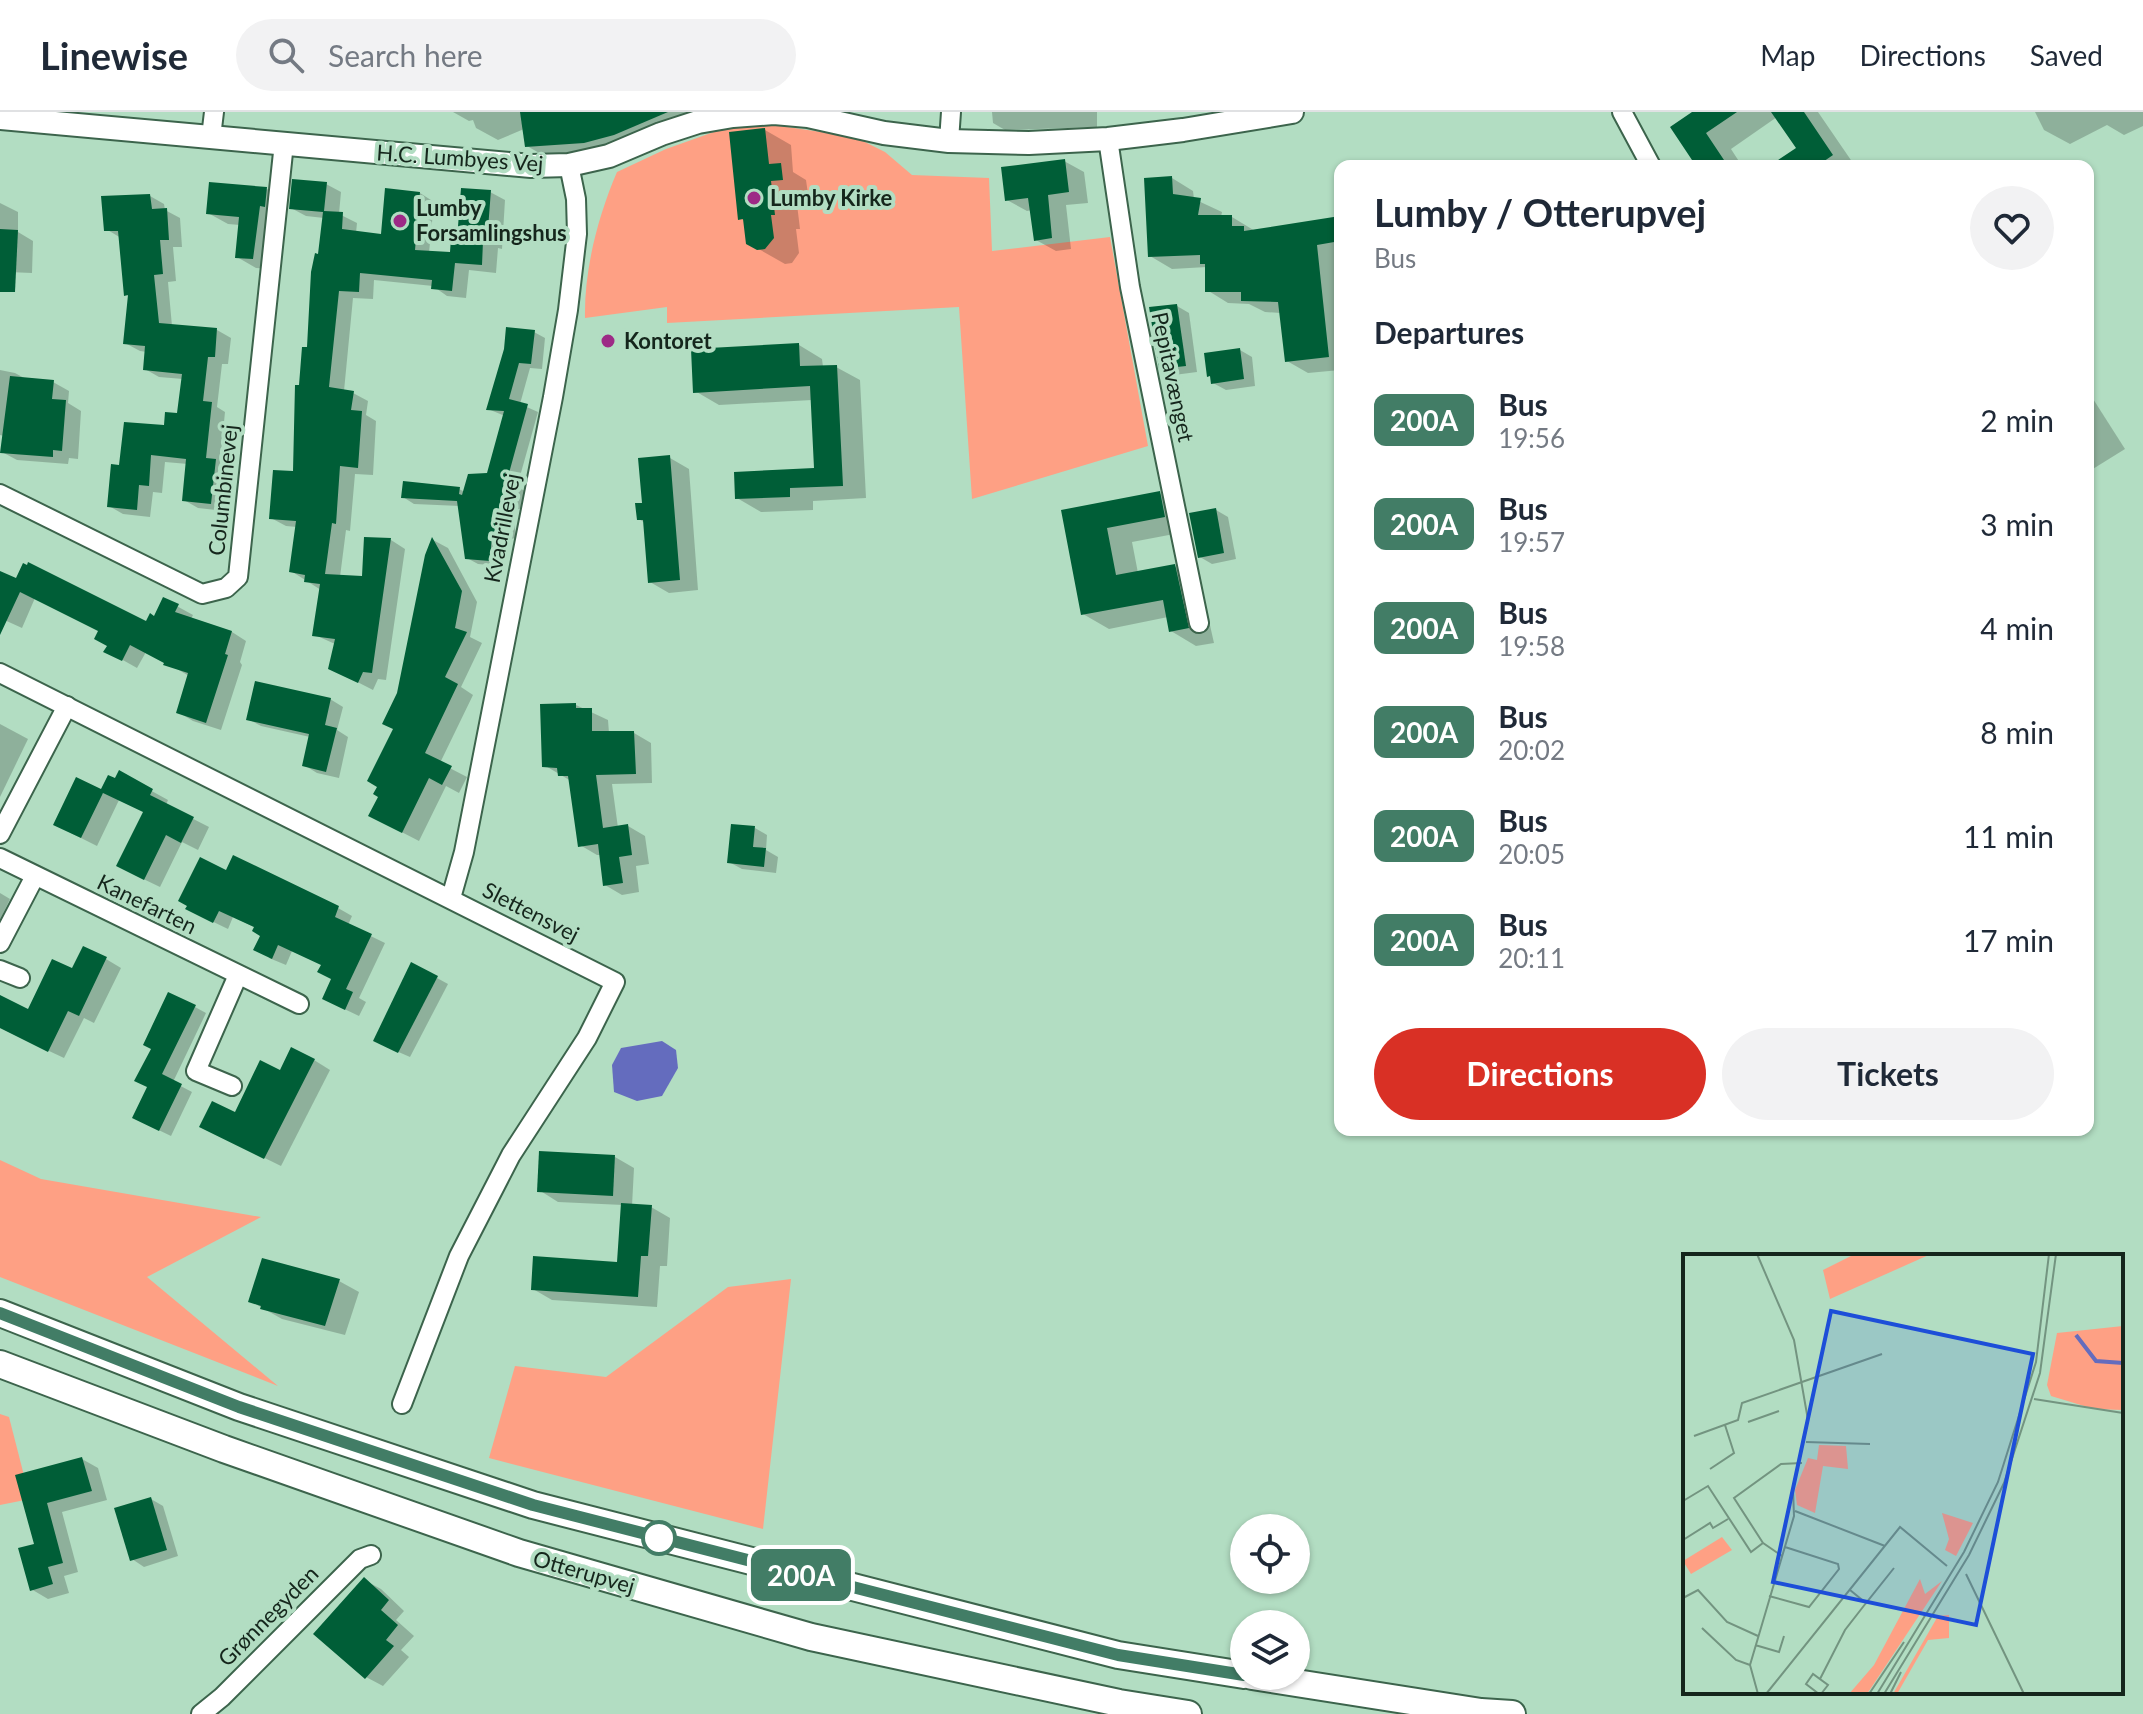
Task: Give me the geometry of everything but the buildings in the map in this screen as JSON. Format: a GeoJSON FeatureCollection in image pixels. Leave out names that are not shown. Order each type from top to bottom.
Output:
{"type":"FeatureCollection","features":[{"type":"Feature","properties":{"kind":"main road"},"geometry":{"type":"LineString","coordinates":[[0,1313],[239,1407],[533,1505],[1118,1655],[1230,1673]]}},
{"type":"Feature","properties":{"kind":"main road","name":"Otterupvej"},"geometry":{"type":"LineString","coordinates":[[0,1364],[224,1449],[519,1553],[811,1637],[1119,1703],[1188,1714]]}},
{"type":"Feature","properties":{"kind":"main road"},"geometry":{"type":"LineString","coordinates":[[1310,1685],[1481,1712],[1512,1714]]}},
{"type":"Feature","properties":{"kind":"street"},"geometry":{"type":"LineString","coordinates":[[211,137],[214,112]]}},
{"type":"Feature","properties":{"kind":"street"},"geometry":{"type":"LineString","coordinates":[[949,141],[951,112]]}},
{"type":"Feature","properties":{"kind":"street","name":"H.C. Lumbyes Vej"},"geometry":{"type":"LineString","coordinates":[[0,118],[531,166],[569,165],[609,156],[698,122],[774,113],[808,116],[884,133],[949,141],[1029,143],[1108,139],[1292,112]]}},
{"type":"Feature","properties":{"kind":"street"},"geometry":{"type":"LineString","coordinates":[[1622,112],[1648,160]]}},
{"type":"Feature","properties":{"kind":"street","name":"Pepitavænget"},"geometry":{"type":"LineString","coordinates":[[1108,139],[1130,287],[1199,623]]}},
{"type":"Feature","properties":{"kind":"street","name":"Columbinevej"},"geometry":{"type":"LineString","coordinates":[[0,494],[202,594],[226,588],[238,577],[284,143]]}},
{"type":"Feature","properties":{"kind":"street","name":"Kvadrillevej"},"geometry":{"type":"LineString","coordinates":[[451,898],[464,852],[568,310],[577,234],[576,199],[569,165]]}},
{"type":"Feature","properties":{"kind":"street","name":"Slettensvej"},"geometry":{"type":"LineString","coordinates":[[0,673],[615,982],[587,1038],[511,1155],[459,1256],[402,1404]]}},
{"type":"Feature","properties":{"kind":"street"},"geometry":{"type":"LineString","coordinates":[[0,834],[67,706]]}},
{"type":"Feature","properties":{"kind":"street","name":"Kanefarten"},"geometry":{"type":"LineString","coordinates":[[0,858],[299,1004]]}},
{"type":"Feature","properties":{"kind":"street"},"geometry":{"type":"LineString","coordinates":[[0,943],[35,876]]}},
{"type":"Feature","properties":{"kind":"street"},"geometry":{"type":"LineString","coordinates":[[0,970],[20,978]]}},
{"type":"Feature","properties":{"kind":"street"},"geometry":{"type":"LineString","coordinates":[[232,1086],[196,1071],[238,975]]}},
{"type":"Feature","properties":{"kind":"street","name":"Grønnegyden"},"geometry":{"type":"LineString","coordinates":[[201,1714],[222,1697],[360,1559],[371,1555]]}},
{"type":"Feature","properties":{"kind":"shaded area"},"geometry":{"type":"Polygon","coordinates":[[[767,124],[855,137],[885,152],[912,175],[989,178],[992,251],[1110,237],[1148,446],[972,499],[959,307],[667,323],[667,307],[585,318],[587,281],[594,244],[617,172],[666,149],[728,127],[767,124]]]}},
{"type":"Feature","properties":{"kind":"shaded area"},"geometry":{"type":"Polygon","coordinates":[[[0,1160],[41,1179],[261,1217],[147,1277],[278,1386],[0,1277],[0,1160]]]}},
{"type":"Feature","properties":{"kind":"shaded area"},"geometry":{"type":"Polygon","coordinates":[[[791,1279],[763,1529],[489,1458],[515,1366],[606,1377],[728,1287],[791,1279]]]}},
{"type":"Feature","properties":{"kind":"shaded area"},"geometry":{"type":"Polygon","coordinates":[[[0,1414],[9,1417],[30,1499],[0,1505],[0,1414]]]}},
{"type":"Feature","properties":{"kind":"water"},"geometry":{"type":"Polygon","coordinates":[[[662,1041],[676,1050],[678,1068],[662,1096],[637,1101],[614,1092],[612,1065],[621,1048],[662,1041]]]}},
{"type":"Feature","properties":{"kind":"bus line","name":"200A"},"geometry":{"type":"LineString","coordinates":[[0,1313],[239,1407],[533,1505],[1118,1655],[1230,1673]]}},
{"type":"Feature","properties":{"kind":"place","name":"Lumby Kirke"},"geometry":{"type":"Point","coordinates":[754,198]}},
{"type":"Feature","properties":{"kind":"place","name":"Lumby Forsamlingshus"},"geometry":{"type":"Point","coordinates":[400,221]}},
{"type":"Feature","properties":{"kind":"place","name":"Kontoret"},"geometry":{"type":"Point","coordinates":[608,341]}}]}
